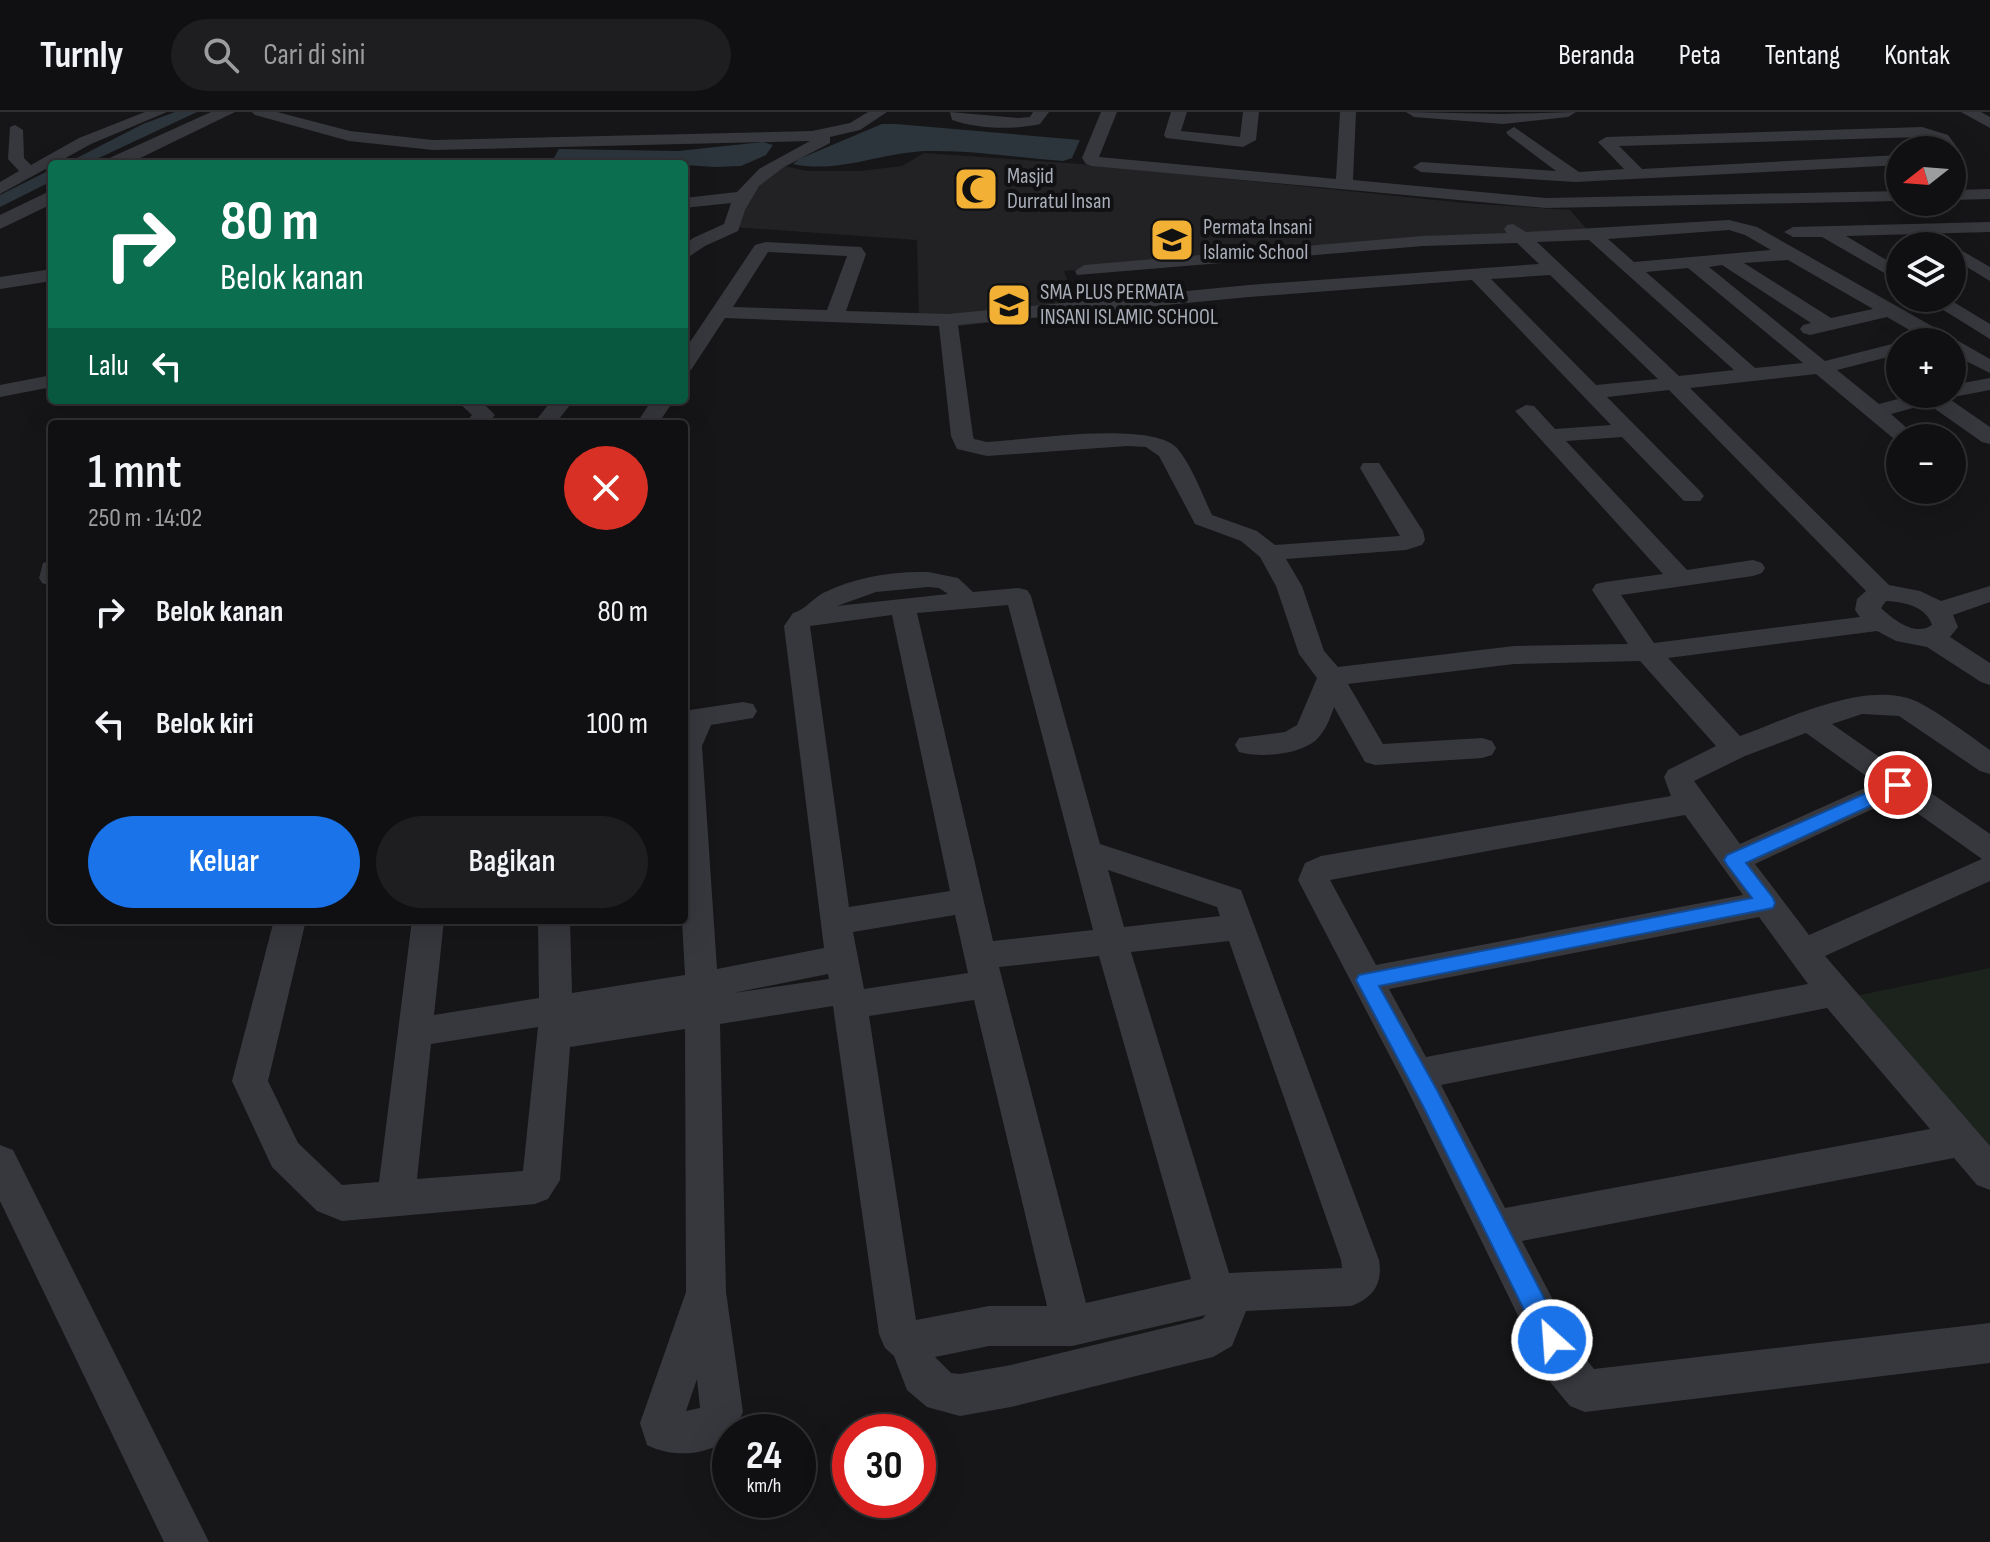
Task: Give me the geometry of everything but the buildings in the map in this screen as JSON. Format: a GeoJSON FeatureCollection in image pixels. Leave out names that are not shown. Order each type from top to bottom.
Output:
{"type":"FeatureCollection","features":[{"type":"Feature","properties":{"kind":"street"},"geometry":{"type":"LineString","coordinates":[[51,160],[85,141],[159,112]]}},
{"type":"Feature","properties":{"kind":"street"},"geometry":{"type":"LineString","coordinates":[[121,160],[226,112]]}},
{"type":"Feature","properties":{"kind":"street"},"geometry":{"type":"LineString","coordinates":[[260,112],[349,136],[433,145],[768,133],[832,121],[850,112]]}},
{"type":"Feature","properties":{"kind":"street"},"geometry":{"type":"LineString","coordinates":[[303,112],[374,131],[427,136],[768,133],[812,136],[841,131]]}},
{"type":"Feature","properties":{"kind":"street"},"geometry":{"type":"LineString","coordinates":[[688,252],[699,242],[732,227],[740,197],[775,164],[866,122],[879,112]]}},
{"type":"Feature","properties":{"kind":"street"},"geometry":{"type":"LineString","coordinates":[[958,112],[957,117],[963,119],[1022,118],[1035,121],[1041,112]]}},
{"type":"Feature","properties":{"kind":"street"},"geometry":{"type":"LineString","coordinates":[[1109,112],[1090,158],[1092,161],[1483,199],[1564,203],[1886,196]]}},
{"type":"Feature","properties":{"kind":"street"},"geometry":{"type":"LineString","coordinates":[[1179,112],[1172,135],[1243,142],[1248,140],[1251,112]]}},
{"type":"Feature","properties":{"kind":"street"},"geometry":{"type":"LineString","coordinates":[[1344,185],[1348,112]]}},
{"type":"Feature","properties":{"kind":"street"},"geometry":{"type":"LineString","coordinates":[[1414,112],[1488,119],[1566,112]]}},
{"type":"Feature","properties":{"kind":"street"},"geometry":{"type":"LineString","coordinates":[[1969,112],[1990,123]]}},
{"type":"Feature","properties":{"kind":"street"},"geometry":{"type":"LineString","coordinates":[[1637,173],[1606,142],[1922,128],[1937,136]]}},
{"type":"Feature","properties":{"kind":"street"},"geometry":{"type":"LineString","coordinates":[[15,130],[16,159],[29,172]]}},
{"type":"Feature","properties":{"kind":"street"},"geometry":{"type":"LineString","coordinates":[[1514,132],[1575,177]]}},
{"type":"Feature","properties":{"kind":"street"},"geometry":{"type":"LineString","coordinates":[[0,189],[48,161]]}},
{"type":"Feature","properties":{"kind":"street"},"geometry":{"type":"LineString","coordinates":[[1421,167],[1575,177],[1886,161]]}},
{"type":"Feature","properties":{"kind":"street"},"geometry":{"type":"LineString","coordinates":[[1787,165],[1833,197],[1868,229]]}},
{"type":"Feature","properties":{"kind":"street"},"geometry":{"type":"LineString","coordinates":[[1966,195],[1990,194]]}},
{"type":"Feature","properties":{"kind":"street"},"geometry":{"type":"LineString","coordinates":[[688,203],[740,197]]}},
{"type":"Feature","properties":{"kind":"street"},"geometry":{"type":"LineString","coordinates":[[0,223],[48,198]]}},
{"type":"Feature","properties":{"kind":"street"},"geometry":{"type":"LineString","coordinates":[[1483,199],[1551,269],[1674,383],[1882,593]]}},
{"type":"Feature","properties":{"kind":"street"},"geometry":{"type":"LineString","coordinates":[[1084,271],[1519,236],[1593,235],[1729,225],[1751,231],[1886,309]]}},
{"type":"Feature","properties":{"kind":"street"},"geometry":{"type":"LineString","coordinates":[[1793,232],[1990,227]]}},
{"type":"Feature","properties":{"kind":"street"},"geometry":{"type":"LineString","coordinates":[[1918,229],[1923,232]]}},
{"type":"Feature","properties":{"kind":"street"},"geometry":{"type":"LineString","coordinates":[[1825,231],[1886,261]]}},
{"type":"Feature","properties":{"kind":"street"},"geometry":{"type":"LineString","coordinates":[[1593,235],[1752,376]]}},
{"type":"Feature","properties":{"kind":"street"},"geometry":{"type":"LineString","coordinates":[[688,360],[761,249],[772,246],[849,249],[857,254],[834,316]]}},
{"type":"Feature","properties":{"kind":"street"},"geometry":{"type":"LineString","coordinates":[[1630,268],[1790,254]]}},
{"type":"Feature","properties":{"kind":"street"},"geometry":{"type":"LineString","coordinates":[[1223,259],[1249,291]]}},
{"type":"Feature","properties":{"kind":"street"},"geometry":{"type":"LineString","coordinates":[[1726,260],[1828,325]]}},
{"type":"Feature","properties":{"kind":"street"},"geometry":{"type":"LineString","coordinates":[[1966,260],[1990,275]]}},
{"type":"Feature","properties":{"kind":"street"},"geometry":{"type":"LineString","coordinates":[[1693,263],[1890,424]]}},
{"type":"Feature","properties":{"kind":"street"},"geometry":{"type":"LineString","coordinates":[[721,312],[948,320],[1249,291],[1551,269]]}},
{"type":"Feature","properties":{"kind":"street"},"geometry":{"type":"LineString","coordinates":[[1476,274],[1692,496]]}},
{"type":"Feature","properties":{"kind":"street"},"geometry":{"type":"LineString","coordinates":[[0,283],[48,276]]}},
{"type":"Feature","properties":{"kind":"street"},"geometry":{"type":"LineString","coordinates":[[1784,336],[1886,312]]}},
{"type":"Feature","properties":{"kind":"street"},"geometry":{"type":"LineString","coordinates":[[1891,312],[1917,328]]}},
{"type":"Feature","properties":{"kind":"street"},"geometry":{"type":"LineString","coordinates":[[1956,312],[1990,333]]}},
{"type":"Feature","properties":{"kind":"street"},"geometry":{"type":"LineString","coordinates":[[948,320],[965,444],[987,449],[1127,439],[1152,441],[1168,452],[1203,519],[1249,536],[1270,553],[1289,586],[1312,654],[1331,677],[1375,755],[1482,748]]}},
{"type":"Feature","properties":{"kind":"street"},"geometry":{"type":"LineString","coordinates":[[1591,392],[1824,367],[1886,352]]}},
{"type":"Feature","properties":{"kind":"street"},"geometry":{"type":"LineString","coordinates":[[1966,355],[1990,367]]}},
{"type":"Feature","properties":{"kind":"street"},"geometry":{"type":"LineString","coordinates":[[0,391],[48,382]]}},
{"type":"Feature","properties":{"kind":"street"},"geometry":{"type":"LineString","coordinates":[[1966,389],[1990,384]]}},
{"type":"Feature","properties":{"kind":"street"},"geometry":{"type":"LineString","coordinates":[[472,404],[484,415],[479,420]]}},
{"type":"Feature","properties":{"kind":"street"},"geometry":{"type":"LineString","coordinates":[[547,420],[560,404]]}},
{"type":"Feature","properties":{"kind":"street"},"geometry":{"type":"LineString","coordinates":[[1876,412],[1890,408]]}},
{"type":"Feature","properties":{"kind":"street"},"geometry":{"type":"LineString","coordinates":[[1957,408],[1990,437]]}},
{"type":"Feature","properties":{"kind":"street"},"geometry":{"type":"LineString","coordinates":[[1526,411],[1680,577]]}},
{"type":"Feature","properties":{"kind":"street"},"geometry":{"type":"LineString","coordinates":[[1551,436],[1627,430]]}},
{"type":"Feature","properties":{"kind":"street"},"geometry":{"type":"LineString","coordinates":[[1270,553],[1413,540],[1411,531],[1371,468]]}},
{"type":"Feature","properties":{"kind":"street"},"geometry":{"type":"LineString","coordinates":[[1735,749],[1647,652],[1605,590],[1753,568]]}},
{"type":"Feature","properties":{"kind":"street"},"geometry":{"type":"LineString","coordinates":[[810,618],[819,606],[835,598],[860,588],[896,580],[944,581],[958,589],[965,599]]}},
{"type":"Feature","properties":{"kind":"street"},"geometry":{"type":"LineString","coordinates":[[1990,594],[1934,624],[1914,637],[1879,623],[1868,610],[1870,599],[1882,593],[1911,596],[1934,624],[1990,676]]}},
{"type":"Feature","properties":{"kind":"street"},"geometry":{"type":"LineString","coordinates":[[1018,596],[1112,943],[1228,1314],[1222,1328],[1213,1337],[1011,1386],[960,1395],[942,1392],[922,1375],[908,1342],[899,1334],[895,1318],[835,922],[797,626],[799,621],[810,618],[965,599],[1018,596]]}},
{"type":"Feature","properties":{"kind":"street"},"geometry":{"type":"LineString","coordinates":[[903,606],[984,970],[1072,1326]]}},
{"type":"Feature","properties":{"kind":"street"},"geometry":{"type":"LineString","coordinates":[[1331,677],[1514,655],[1647,652],[1879,623]]}},
{"type":"Feature","properties":{"kind":"street"},"geometry":{"type":"LineString","coordinates":[[1249,745],[1300,739],[1313,729],[1331,677]]}},
{"type":"Feature","properties":{"kind":"street"},"geometry":{"type":"LineString","coordinates":[[1990,764],[1907,708],[1884,704],[1861,705],[1809,721],[1735,749],[1678,777],[1691,803],[1834,993],[1990,1173]]}},
{"type":"Feature","properties":{"kind":"street"},"geometry":{"type":"LineString","coordinates":[[688,742],[700,717],[743,711]]}},
{"type":"Feature","properties":{"kind":"street"},"geometry":{"type":"LineString","coordinates":[[1809,721],[1990,850]]}},
{"type":"Feature","properties":{"kind":"street"},"geometry":{"type":"LineString","coordinates":[[688,778],[702,1000],[706,1292]]}},
{"type":"Feature","properties":{"kind":"street"},"geometry":{"type":"LineString","coordinates":[[1734,860],[1898,785]]}},
{"type":"Feature","properties":{"kind":"street"},"geometry":{"type":"LineString","coordinates":[[1691,803],[1321,868],[1316,871],[1314,880],[1497,1228],[1566,1368],[1585,1391],[1990,1343]]}},
{"type":"Feature","properties":{"kind":"street"},"geometry":{"type":"LineString","coordinates":[[908,1342],[989,1326],[1072,1326],[1220,1292],[1351,1287],[1362,1275],[1360,1260],[1230,899],[1088,852]]}},
{"type":"Feature","properties":{"kind":"street"},"geometry":{"type":"LineString","coordinates":[[1803,952],[1990,868]]}},
{"type":"Feature","properties":{"kind":"street"},"geometry":{"type":"LineString","coordinates":[[835,922],[970,900]]}},
{"type":"Feature","properties":{"kind":"street"},"geometry":{"type":"LineString","coordinates":[[1366,980],[1766,903]]}},
{"type":"Feature","properties":{"kind":"street"},"geometry":{"type":"LineString","coordinates":[[289,924],[250,1081],[285,1155],[330,1199],[342,1203],[535,1187],[541,1180],[555,1023],[554,924]]}},
{"type":"Feature","properties":{"kind":"street"},"geometry":{"type":"LineString","coordinates":[[396,1197],[428,924]]}},
{"type":"Feature","properties":{"kind":"street"},"geometry":{"type":"LineString","coordinates":[[417,1032],[555,1023],[702,1000],[984,970],[1112,943],[1240,927]]}},
{"type":"Feature","properties":{"kind":"street"},"geometry":{"type":"LineString","coordinates":[[1417,1074],[1834,993]]}},
{"type":"Feature","properties":{"kind":"street"},"geometry":{"type":"LineString","coordinates":[[1497,1228],[1961,1140]]}},
{"type":"Feature","properties":{"kind":"street"},"geometry":{"type":"LineString","coordinates":[[0,1162],[187,1542]]}},
{"type":"Feature","properties":{"kind":"shaded area"},"geometry":{"type":"Polygon","coordinates":[[[882,124],[1080,140],[1072,158],[1063,161],[928,151],[843,165],[793,164],[882,124]]]}},
{"type":"Feature","properties":{"kind":"shaded area"},"geometry":{"type":"Polygon","coordinates":[[[763,142],[773,145],[766,155],[741,166],[688,165],[688,160],[554,158],[559,149],[678,151],[763,142]]]}},
{"type":"Feature","properties":{"kind":"shaded area","name":"Permata Insani Islamic School"},"geometry":{"type":"Polygon","coordinates":[[[924,153],[1095,165],[1465,203],[1570,210],[1591,234],[1422,240],[1064,271],[1079,313],[950,327],[919,318],[917,240],[732,227],[735,207],[775,164],[807,171],[860,171],[902,166],[924,153]]]}},
{"type":"Feature","properties":{"kind":"shaded area"},"geometry":{"type":"Polygon","coordinates":[[[1990,968],[1990,1151],[1851,997],[1990,968]]]}},
{"type":"Feature","properties":{"kind":"waterway"},"geometry":{"type":"LineString","coordinates":[[81,160],[148,127],[189,112]]}},
{"type":"Feature","properties":{"kind":"waterway"},"geometry":{"type":"LineString","coordinates":[[0,202],[48,176]]}},
{"type":"Feature","properties":{"kind":"place","name":"Masjid Durratul Insan"},"geometry":{"type":"Point","coordinates":[976,189]}},
{"type":"Feature","properties":{"kind":"place","name":"Permata Insani Islamic School"},"geometry":{"type":"Point","coordinates":[1172,240]}},
{"type":"Feature","properties":{"kind":"place","name":"SMA PLUS PERMATA INSANI ISLAMIC SCHOOL"},"geometry":{"type":"Point","coordinates":[1009,305]}},
{"type":"Feature","properties":{"kind":"route"},"geometry":{"type":"LineString","coordinates":[[1552,1340],[1497,1228],[1366,980],[1766,903],[1734,860],[1898,785]]}}]}
